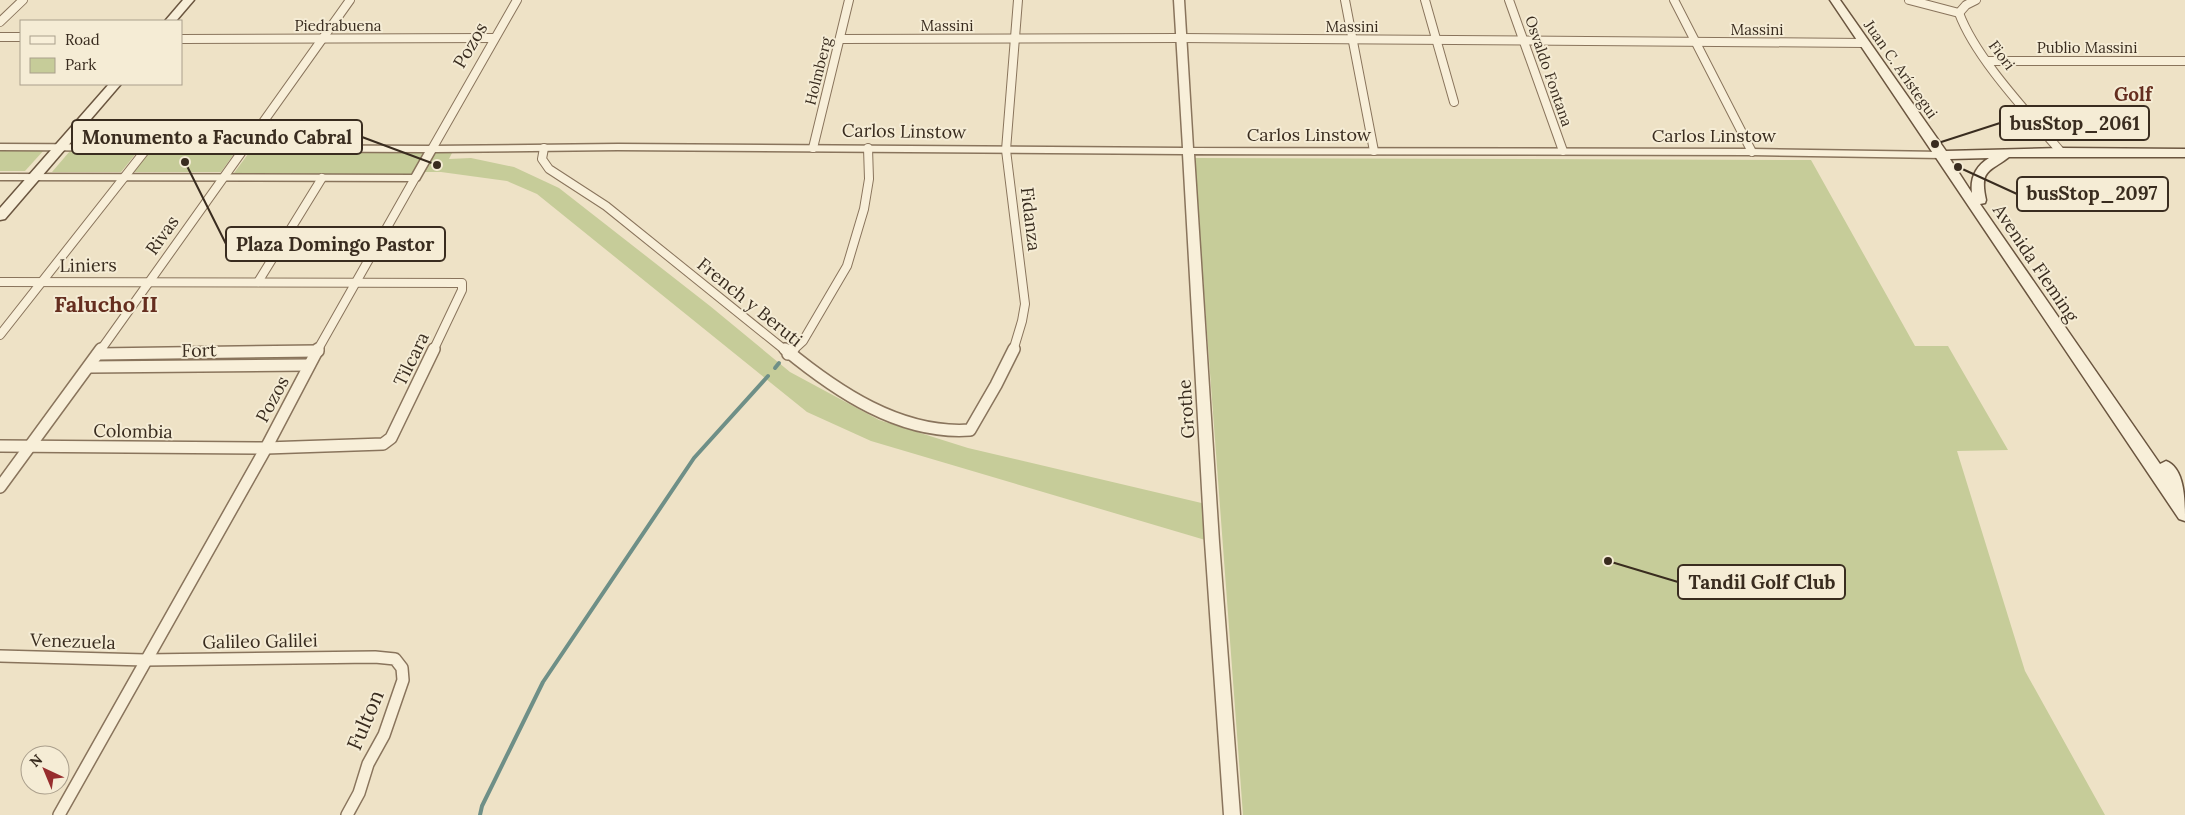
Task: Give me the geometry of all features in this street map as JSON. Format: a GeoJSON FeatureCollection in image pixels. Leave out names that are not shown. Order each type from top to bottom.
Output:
{"type":"FeatureCollection","features":[{"type":"Feature","properties":{"kind":"main road"},"geometry":{"type":"LineString","coordinates":[[171,20],[189,0]]}},
{"type":"Feature","properties":{"kind":"main road","name":"Juan C. Arístegui"},"geometry":{"type":"LineString","coordinates":[[1835,0],[1942,155]]}},
{"type":"Feature","properties":{"kind":"main road"},"geometry":{"type":"LineString","coordinates":[[0,216],[114,85]]}},
{"type":"Feature","properties":{"kind":"main road","name":"Carlos Linstow"},"geometry":{"type":"LineString","coordinates":[[1942,155],[2061,152],[2185,153]]}},
{"type":"Feature","properties":{"kind":"main road"},"geometry":{"type":"LineString","coordinates":[[1980,200],[1977,185],[1981,172],[1990,162],[2011,154]]}},
{"type":"Feature","properties":{"kind":"main road","name":"Avenida Fleming"},"geometry":{"type":"LineString","coordinates":[[1942,155],[1958,167],[2185,495]]}},
{"type":"Feature","properties":{"kind":"main road","name":"Avenida Fleming"},"geometry":{"type":"LineString","coordinates":[[1942,155],[1946,165],[2185,514]]}},
{"type":"Feature","properties":{"kind":"street"},"geometry":{"type":"LineString","coordinates":[[0,22],[23,0]]}},
{"type":"Feature","properties":{"kind":"street","name":"Rivas"},"geometry":{"type":"LineString","coordinates":[[0,487],[89,367],[350,0]]}},
{"type":"Feature","properties":{"kind":"street","name":"Pozos"},"geometry":{"type":"LineString","coordinates":[[59,815],[266,448],[309,365],[517,0]]}},
{"type":"Feature","properties":{"kind":"street","name":"Holmberg"},"geometry":{"type":"LineString","coordinates":[[813,148],[850,0]]}},
{"type":"Feature","properties":{"kind":"street","name":"Fidanza"},"geometry":{"type":"LineString","coordinates":[[970,430],[1009,362],[1023,321],[1025,304],[1006,150],[1018,0]]}},
{"type":"Feature","properties":{"kind":"street","name":"Grothe"},"geometry":{"type":"LineString","coordinates":[[1179,0],[1213,552],[1232,815]]}},
{"type":"Feature","properties":{"kind":"street"},"geometry":{"type":"LineString","coordinates":[[1345,0],[1374,151]]}},
{"type":"Feature","properties":{"kind":"street"},"geometry":{"type":"LineString","coordinates":[[1425,0],[1454,102]]}},
{"type":"Feature","properties":{"kind":"street","name":"Osvaldo Fontana"},"geometry":{"type":"LineString","coordinates":[[1509,0],[1563,151]]}},
{"type":"Feature","properties":{"kind":"street"},"geometry":{"type":"LineString","coordinates":[[1674,0],[1752,152]]}},
{"type":"Feature","properties":{"kind":"street"},"geometry":{"type":"LineString","coordinates":[[1909,0],[1959,13],[1966,5],[1976,0]]}},
{"type":"Feature","properties":{"kind":"street","name":"Fiori"},"geometry":{"type":"LineString","coordinates":[[1959,13],[1960,21],[1988,61],[2061,152]]}},
{"type":"Feature","properties":{"kind":"street"},"geometry":{"type":"LineString","coordinates":[[0,37],[20,38]]}},
{"type":"Feature","properties":{"kind":"street","name":"Piedrabuena"},"geometry":{"type":"LineString","coordinates":[[182,39],[494,38]]}},
{"type":"Feature","properties":{"kind":"street","name":"Massini"},"geometry":{"type":"LineString","coordinates":[[840,39],[1180,38],[1864,43]]}},
{"type":"Feature","properties":{"kind":"street","name":"Publio Massini"},"geometry":{"type":"LineString","coordinates":[[1988,61],[2185,61]]}},
{"type":"Feature","properties":{"kind":"street","name":"Carlos Linstow"},"geometry":{"type":"LineString","coordinates":[[0,147],[432,149],[868,148],[1188,152],[1563,151],[1942,155]]}},
{"type":"Feature","properties":{"kind":"street"},"geometry":{"type":"LineString","coordinates":[[0,335],[148,147]]}},
{"type":"Feature","properties":{"kind":"street","name":"French y Beruti"},"geometry":{"type":"LineString","coordinates":[[544,148],[542,159],[549,169],[606,206],[824,382],[863,403],[910,423],[955,432],[970,430]]}},
{"type":"Feature","properties":{"kind":"street"},"geometry":{"type":"LineString","coordinates":[[788,354],[803,341],[848,266],[864,209],[868,179],[868,148]]}},
{"type":"Feature","properties":{"kind":"street"},"geometry":{"type":"LineString","coordinates":[[0,177],[415,178]]}},
{"type":"Feature","properties":{"kind":"street"},"geometry":{"type":"LineString","coordinates":[[258,282],[322,178]]}},
{"type":"Feature","properties":{"kind":"street","name":"Liniers"},"geometry":{"type":"LineString","coordinates":[[0,282],[462,283]]}},
{"type":"Feature","properties":{"kind":"street","name":"Tilcara"},"geometry":{"type":"LineString","coordinates":[[383,444],[391,438],[462,290],[462,283]]}},
{"type":"Feature","properties":{"kind":"street","name":"Fort"},"geometry":{"type":"LineString","coordinates":[[98,354],[318,351]]}},
{"type":"Feature","properties":{"kind":"street","name":"Fort"},"geometry":{"type":"LineString","coordinates":[[89,367],[309,365]]}},
{"type":"Feature","properties":{"kind":"street","name":"Colombia"},"geometry":{"type":"LineString","coordinates":[[0,446],[266,448],[383,444]]}},
{"type":"Feature","properties":{"kind":"street","name":"Venezuela"},"geometry":{"type":"LineString","coordinates":[[0,656],[145,660]]}},
{"type":"Feature","properties":{"kind":"street","name":"Galileo Galilei"},"geometry":{"type":"LineString","coordinates":[[145,660],[375,657]]}},
{"type":"Feature","properties":{"kind":"street","name":"Fulton"},"geometry":{"type":"LineString","coordinates":[[347,815],[359,793],[368,764],[384,735],[403,680],[402,668],[395,659],[375,657]]}},
{"type":"Feature","properties":{"kind":"green space"},"geometry":{"type":"Polygon","coordinates":[[[0,150],[44,150],[25,171],[0,171],[0,150]]]}},
{"type":"Feature","properties":{"kind":"green space"},"geometry":{"type":"Polygon","coordinates":[[[251,150],[426,152],[413,175],[234,173],[251,150]]]}},
{"type":"Feature","properties":{"kind":"green space"},"geometry":{"type":"Polygon","coordinates":[[[70,151],[138,151],[121,172],[52,172],[70,151]]]}},
{"type":"Feature","properties":{"kind":"green space"},"geometry":{"type":"Polygon","coordinates":[[[150,151],[236,151],[221,172],[133,172],[150,151]]]}},
{"type":"Feature","properties":{"kind":"green space"},"geometry":{"type":"Polygon","coordinates":[[[434,151],[453,151],[449,159],[471,158],[514,167],[559,188],[710,306],[790,372],[879,420],[968,448],[1210,505],[1212,542],[871,441],[807,412],[537,194],[507,181],[441,172],[422,172],[434,151]]]}},
{"type":"Feature","properties":{"kind":"green space"},"geometry":{"type":"Polygon","coordinates":[[[1194,158],[1811,160],[1915,346],[1948,346],[2008,450],[1957,451],[2025,671],[2105,815],[1243,815],[1194,158]]]}},
{"type":"Feature","properties":{"kind":"green space"},"geometry":{"type":"Polygon","coordinates":[[[105,356],[291,356],[287,363],[100,363],[105,356]]]}},
{"type":"Feature","properties":{"kind":"waterway"},"geometry":{"type":"LineString","coordinates":[[775,368],[779,363]]}},
{"type":"Feature","properties":{"kind":"waterway"},"geometry":{"type":"LineString","coordinates":[[480,815],[482,806],[543,682],[694,458],[768,376]]}},
{"type":"Feature","properties":{"kind":"place","name":"busStop_2061"},"geometry":{"type":"Point","coordinates":[1935,144]}},
{"type":"Feature","properties":{"kind":"place","name":"Plaza Domingo Pastor"},"geometry":{"type":"Point","coordinates":[185,162]}},
{"type":"Feature","properties":{"kind":"place","name":"Monumento a Facundo Cabral"},"geometry":{"type":"Point","coordinates":[437,165]}},
{"type":"Feature","properties":{"kind":"place","name":"busStop_2097"},"geometry":{"type":"Point","coordinates":[1958,167]}},
{"type":"Feature","properties":{"kind":"place","name":"Tandil Golf Club"},"geometry":{"type":"Point","coordinates":[1608,561]}},
{"type":"Feature","properties":{"kind":"district","name":"Golf"},"geometry":{"type":"Point","coordinates":[2133,94]}},
{"type":"Feature","properties":{"kind":"district","name":"Falucho II"},"geometry":{"type":"Point","coordinates":[106,304]}}]}
